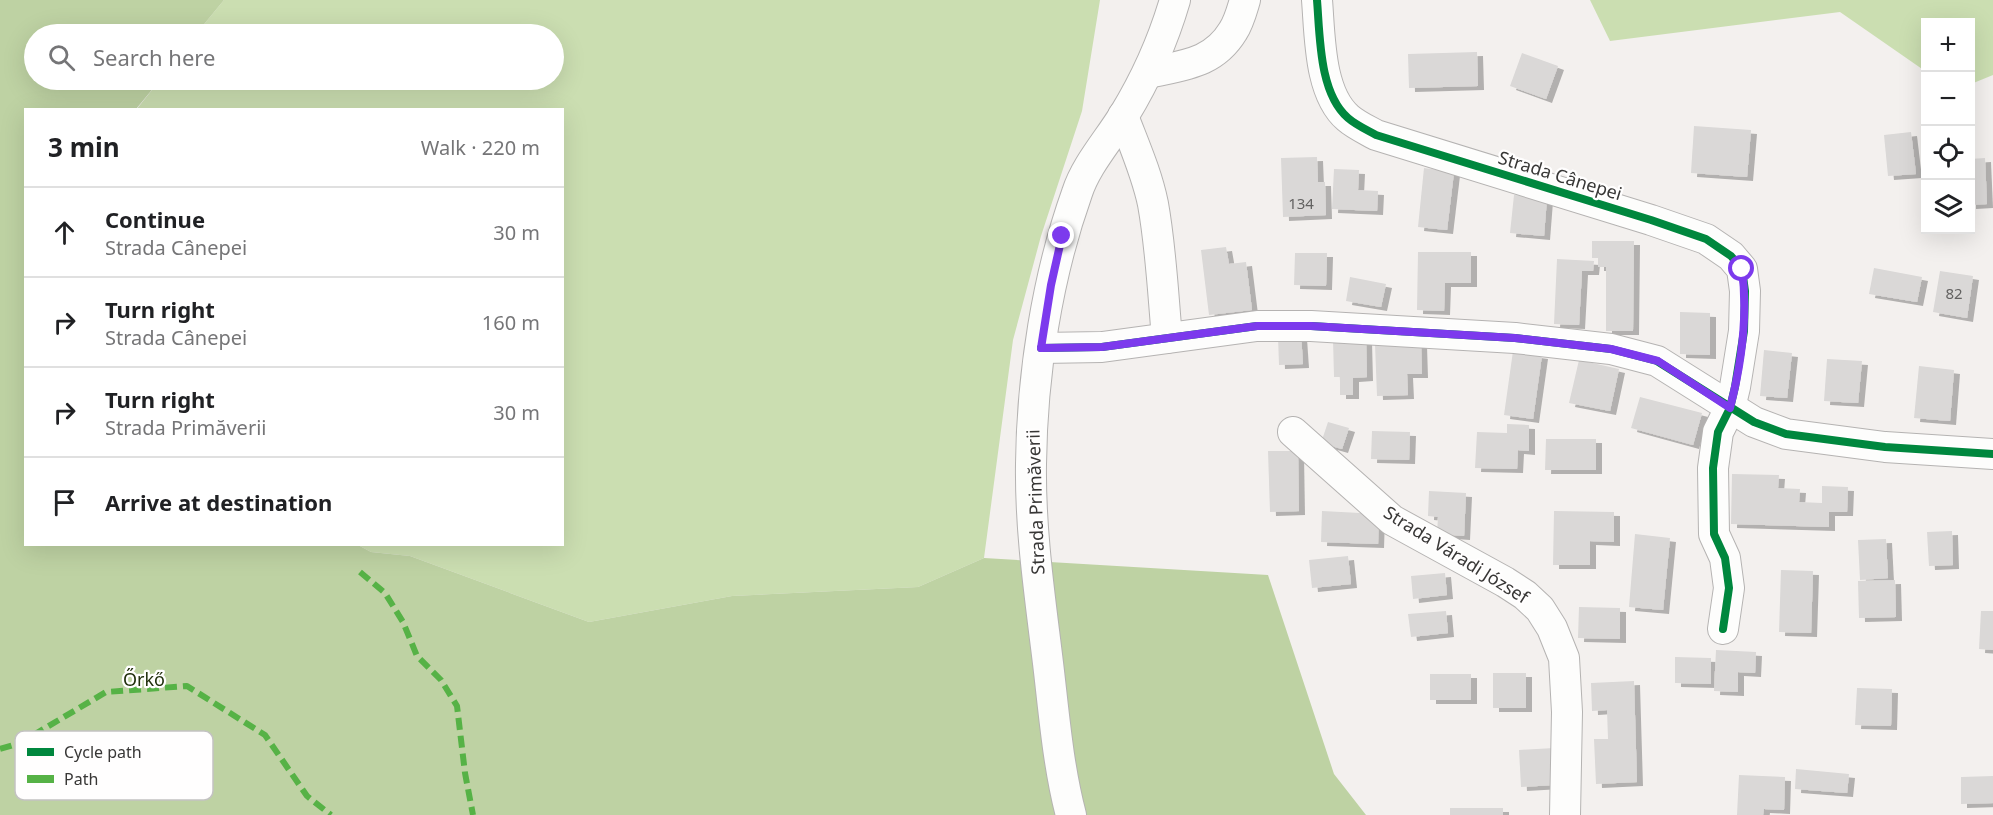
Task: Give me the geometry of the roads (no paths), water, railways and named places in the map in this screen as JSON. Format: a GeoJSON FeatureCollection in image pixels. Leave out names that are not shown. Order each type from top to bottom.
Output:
{"type":"FeatureCollection","features":[{"type":"Feature","properties":{"kind":"street","name":"Strada Primăverii"},"geometry":{"type":"LineString","coordinates":[[1071,815],[1060,759],[1033,523],[1030,465],[1032,423],[1041,348],[1062,236],[1078,190],[1148,73],[1167,28],[1175,0]]}},
{"type":"Feature","properties":{"kind":"street"},"geometry":{"type":"LineString","coordinates":[[1148,73],[1200,61],[1218,50],[1234,30],[1245,0]]}},
{"type":"Feature","properties":{"kind":"street","name":"Strada Cânepei"},"geometry":{"type":"LineString","coordinates":[[1317,0],[1322,61],[1333,99],[1348,118],[1376,135],[1706,239],[1731,256],[1742,269],[1745,291],[1744,331],[1730,408],[1718,432],[1713,468],[1714,534],[1725,558],[1729,588],[1724,628]]}},
{"type":"Feature","properties":{"kind":"street"},"geometry":{"type":"LineString","coordinates":[[1123,116],[1152,203],[1160,257],[1167,338]]}},
{"type":"Feature","properties":{"kind":"street"},"geometry":{"type":"LineString","coordinates":[[1041,348],[1102,347],[1257,326],[1311,326],[1515,338],[1600,348],[1658,361],[1730,408],[1771,430],[1786,434],[1885,447],[1993,454]]}},
{"type":"Feature","properties":{"kind":"street","name":"Strada Váradi József"},"geometry":{"type":"LineString","coordinates":[[1293,432],[1392,520],[1505,582],[1526,595],[1540,609],[1552,628],[1564,658],[1567,712],[1565,815]]}},
{"type":"Feature","properties":{"kind":"park label","name":"Őrkő"},"geometry":{"type":"Point","coordinates":[144,680]}}]}
